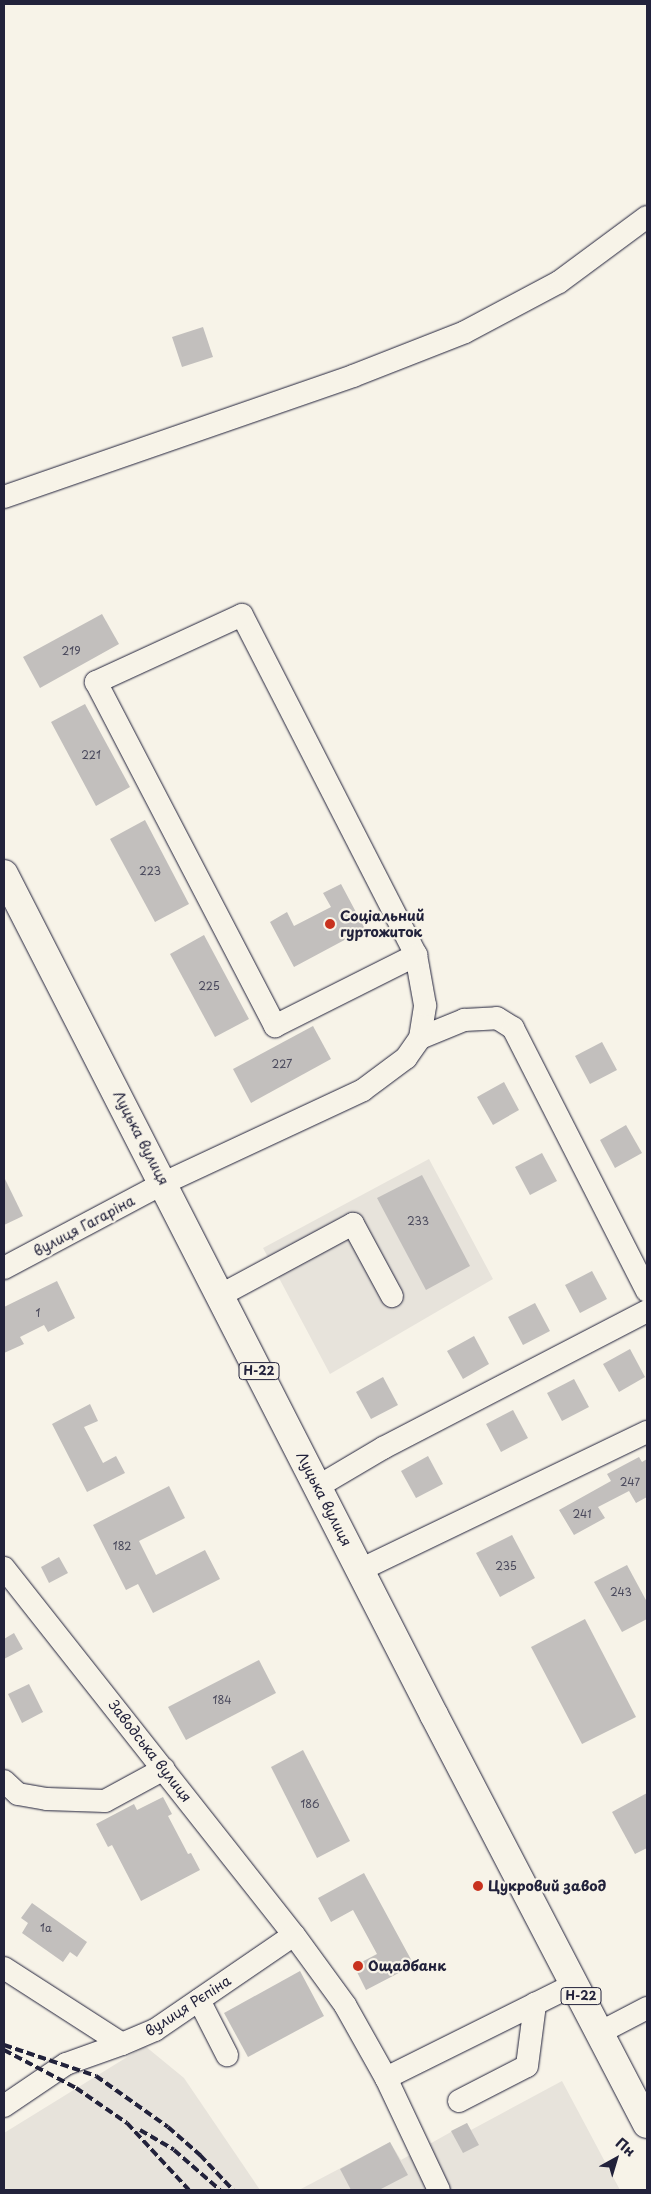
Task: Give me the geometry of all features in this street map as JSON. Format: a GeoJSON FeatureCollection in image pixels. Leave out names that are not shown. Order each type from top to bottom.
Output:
{"type":"FeatureCollection","features":[{"type":"Feature","properties":{"kind":"main road","name":"Луцька вулиця"},"geometry":{"type":"LineString","coordinates":[[4,874],[360,1570],[647,2124]]}},
{"type":"Feature","properties":{"kind":"street"},"geometry":{"type":"LineString","coordinates":[[4,497],[354,376],[465,332],[559,282],[647,218]]}},
{"type":"Feature","properties":{"kind":"street"},"geometry":{"type":"LineString","coordinates":[[416,955],[275,1026],[96,682],[242,615],[416,955],[424,1005],[420,1038],[464,1020],[496,1018],[513,1028],[647,1291]]}},
{"type":"Feature","properties":{"kind":"street","name":"вулиця Гагаріна"},"geometry":{"type":"LineString","coordinates":[[4,1268],[164,1184],[363,1090],[406,1058],[420,1038]]}},
{"type":"Feature","properties":{"kind":"street"},"geometry":{"type":"LineString","coordinates":[[221,1296],[353,1224],[392,1296]]}},
{"type":"Feature","properties":{"kind":"street"},"geometry":{"type":"LineString","coordinates":[[317,1486],[383,1448],[647,1311]]}},
{"type":"Feature","properties":{"kind":"street"},"geometry":{"type":"LineString","coordinates":[[360,1570],[647,1432]]}},
{"type":"Feature","properties":{"kind":"street","name":"Заводська вулиця"},"geometry":{"type":"LineString","coordinates":[[4,1568],[294,1935],[345,2005],[386,2078],[439,2190]]}},
{"type":"Feature","properties":{"kind":"street"},"geometry":{"type":"LineString","coordinates":[[4,1781],[18,1794],[104,1801],[164,1769]]}},
{"type":"Feature","properties":{"kind":"street","name":"вулиця Рєпіна"},"geometry":{"type":"LineString","coordinates":[[4,2106],[66,2064],[155,2030],[294,1935]]}},
{"type":"Feature","properties":{"kind":"street"},"geometry":{"type":"LineString","coordinates":[[4,1968],[122,2044]]}},
{"type":"Feature","properties":{"kind":"street"},"geometry":{"type":"LineString","coordinates":[[386,2078],[575,1984]]}},
{"type":"Feature","properties":{"kind":"street"},"geometry":{"type":"LineString","coordinates":[[199,2000],[227,2055]]}},
{"type":"Feature","properties":{"kind":"street"},"geometry":{"type":"LineString","coordinates":[[459,2101],[526,2066],[535,2004]]}},
{"type":"Feature","properties":{"kind":"street"},"geometry":{"type":"LineString","coordinates":[[601,2032],[647,2008]]}},
{"type":"Feature","properties":{"kind":"shaded area"},"geometry":{"type":"Polygon","coordinates":[[[429,1159],[493,1279],[330,1374],[263,1248],[429,1159]]]}},
{"type":"Feature","properties":{"kind":"shaded area"},"geometry":{"type":"Polygon","coordinates":[[[145,2046],[184,2078],[260,2190],[4,2190],[4,2133],[145,2046]]]}},
{"type":"Feature","properties":{"kind":"shaded area"},"geometry":{"type":"Polygon","coordinates":[[[562,2081],[620,2190],[299,2190],[390,2142],[401,2160],[467,2123],[471,2130],[562,2081]]]}},
{"type":"Feature","properties":{"kind":"building"},"geometry":{"type":"Polygon","coordinates":[[[203,327],[213,357],[182,367],[172,337],[203,327]]]}},
{"type":"Feature","properties":{"kind":"building"},"geometry":{"type":"Polygon","coordinates":[[[102,614],[119,644],[40,688],[23,657],[102,614]]]}},
{"type":"Feature","properties":{"kind":"building"},"geometry":{"type":"Polygon","coordinates":[[[85,704],[130,787],[96,806],[51,722],[85,704]]]}},
{"type":"Feature","properties":{"kind":"building"},"geometry":{"type":"Polygon","coordinates":[[[145,820],[189,904],[155,922],[110,839],[145,820]]]}},
{"type":"Feature","properties":{"kind":"building","name":"Соціальний гуртожиток"},"geometry":{"type":"Polygon","coordinates":[[[341,884],[365,929],[294,967],[270,922],[287,912],[294,926],[331,907],[323,893],[341,884]]]}},
{"type":"Feature","properties":{"kind":"building"},"geometry":{"type":"Polygon","coordinates":[[[204,935],[249,1019],[215,1037],[170,954],[204,935]]]}},
{"type":"Feature","properties":{"kind":"building"},"geometry":{"type":"Polygon","coordinates":[[[313,1026],[331,1059],[251,1103],[233,1069],[313,1026]]]}},
{"type":"Feature","properties":{"kind":"building"},"geometry":{"type":"Polygon","coordinates":[[[602,1042],[617,1070],[590,1084],[575,1056],[602,1042]]]}},
{"type":"Feature","properties":{"kind":"building"},"geometry":{"type":"Polygon","coordinates":[[[504,1082],[519,1110],[493,1125],[477,1097],[504,1082]]]}},
{"type":"Feature","properties":{"kind":"building"},"geometry":{"type":"Polygon","coordinates":[[[626,1125],[642,1153],[615,1168],[600,1140],[626,1125]]]}},
{"type":"Feature","properties":{"kind":"building"},"geometry":{"type":"Polygon","coordinates":[[[542,1153],[557,1181],[530,1195],[515,1167],[542,1153]]]}},
{"type":"Feature","properties":{"kind":"building"},"geometry":{"type":"Polygon","coordinates":[[[422,1175],[470,1266],[426,1290],[377,1198],[422,1175]]]}},
{"type":"Feature","properties":{"kind":"building"},"geometry":{"type":"Polygon","coordinates":[[[4,1177],[23,1216],[4,1225],[4,1177]]]}},
{"type":"Feature","properties":{"kind":"building"},"geometry":{"type":"Polygon","coordinates":[[[592,1271],[607,1299],[580,1313],[565,1285],[592,1271]]]}},
{"type":"Feature","properties":{"kind":"building"},"geometry":{"type":"Polygon","coordinates":[[[57,1281],[75,1318],[48,1332],[44,1325],[20,1337],[24,1344],[4,1353],[4,1307],[57,1281]]]}},
{"type":"Feature","properties":{"kind":"building"},"geometry":{"type":"Polygon","coordinates":[[[535,1303],[550,1331],[523,1345],[508,1317],[535,1303]]]}},
{"type":"Feature","properties":{"kind":"building"},"geometry":{"type":"Polygon","coordinates":[[[474,1336],[489,1364],[463,1379],[447,1351],[474,1336]]]}},
{"type":"Feature","properties":{"kind":"building"},"geometry":{"type":"Polygon","coordinates":[[[630,1349],[645,1377],[619,1392],[603,1364],[630,1349]]]}},
{"type":"Feature","properties":{"kind":"building"},"geometry":{"type":"Polygon","coordinates":[[[383,1377],[398,1405],[371,1419],[356,1392],[383,1377]]]}},
{"type":"Feature","properties":{"kind":"building"},"geometry":{"type":"Polygon","coordinates":[[[574,1379],[589,1407],[562,1421],[547,1393],[574,1379]]]}},
{"type":"Feature","properties":{"kind":"building"},"geometry":{"type":"Polygon","coordinates":[[[90,1404],[98,1421],[84,1427],[103,1463],[116,1456],[125,1473],[87,1492],[52,1424],[90,1404]]]}},
{"type":"Feature","properties":{"kind":"building"},"geometry":{"type":"Polygon","coordinates":[[[513,1410],[528,1438],[501,1452],[486,1424],[513,1410]]]}},
{"type":"Feature","properties":{"kind":"building"},"geometry":{"type":"Polygon","coordinates":[[[428,1456],[443,1484],[416,1498],[401,1471],[428,1456]]]}},
{"type":"Feature","properties":{"kind":"building"},"geometry":{"type":"Polygon","coordinates":[[[639,1457],[642,1462],[647,1459],[647,1497],[636,1503],[629,1491],[598,1507],[605,1518],[574,1535],[559,1510],[611,1481],[607,1474],[639,1457]]]}},
{"type":"Feature","properties":{"kind":"building"},"geometry":{"type":"Polygon","coordinates":[[[169,1486],[185,1518],[139,1541],[156,1575],[205,1550],[220,1579],[153,1613],[138,1584],[126,1590],[93,1525],[169,1486]]]}},
{"type":"Feature","properties":{"kind":"building"},"geometry":{"type":"Polygon","coordinates":[[[512,1535],[535,1578],[500,1597],[476,1553],[512,1535]]]}},
{"type":"Feature","properties":{"kind":"building"},"geometry":{"type":"Polygon","coordinates":[[[59,1557],[68,1573],[49,1583],[41,1567],[59,1557]]]}},
{"type":"Feature","properties":{"kind":"building"},"geometry":{"type":"Polygon","coordinates":[[[627,1565],[647,1602],[647,1619],[622,1632],[594,1582],[627,1565]]]}},
{"type":"Feature","properties":{"kind":"building"},"geometry":{"type":"Polygon","coordinates":[[[585,1619],[636,1717],[582,1744],[531,1647],[585,1619]]]}},
{"type":"Feature","properties":{"kind":"building"},"geometry":{"type":"Polygon","coordinates":[[[14,1633],[23,1649],[4,1659],[4,1639],[14,1633]]]}},
{"type":"Feature","properties":{"kind":"building"},"geometry":{"type":"Polygon","coordinates":[[[259,1660],[276,1693],[186,1740],[168,1707],[259,1660]]]}},
{"type":"Feature","properties":{"kind":"building"},"geometry":{"type":"Polygon","coordinates":[[[29,1684],[43,1712],[22,1723],[8,1694],[29,1684]]]}},
{"type":"Feature","properties":{"kind":"building"},"geometry":{"type":"Polygon","coordinates":[[[303,1750],[350,1841],[317,1858],[271,1767],[303,1750]]]}},
{"type":"Feature","properties":{"kind":"building"},"geometry":{"type":"Polygon","coordinates":[[[647,1793],[647,1848],[635,1854],[612,1812],[647,1793]]]}},
{"type":"Feature","properties":{"kind":"building"},"geometry":{"type":"Polygon","coordinates":[[[163,1797],[172,1814],[168,1816],[188,1854],[191,1853],[200,1870],[141,1901],[112,1845],[108,1847],[96,1824],[134,1804],[137,1810],[163,1797]]]}},
{"type":"Feature","properties":{"kind":"building"},"geometry":{"type":"Polygon","coordinates":[[[364,1873],[414,1965],[366,1990],[354,1966],[377,1954],[353,1910],[331,1922],[318,1898],[364,1873]]]}},
{"type":"Feature","properties":{"kind":"building"},"geometry":{"type":"Polygon","coordinates":[[[32,1903],[87,1942],[77,1957],[70,1952],[63,1962],[22,1933],[28,1923],[21,1918],[32,1903]]]}},
{"type":"Feature","properties":{"kind":"building"},"geometry":{"type":"Polygon","coordinates":[[[300,1971],[324,2016],[248,2057],[224,2013],[300,1971]]]}},
{"type":"Feature","properties":{"kind":"building"},"geometry":{"type":"Polygon","coordinates":[[[467,2123],[479,2145],[463,2153],[451,2131],[467,2123]]]}},
{"type":"Feature","properties":{"kind":"building"},"geometry":{"type":"Polygon","coordinates":[[[390,2142],[408,2175],[379,2190],[351,2190],[340,2169],[390,2142]]]}},
{"type":"Feature","properties":{"kind":"railway"},"geometry":{"type":"LineString","coordinates":[[4,2045],[96,2076],[168,2127],[200,2155],[233,2190]]}},
{"type":"Feature","properties":{"kind":"railway"},"geometry":{"type":"LineString","coordinates":[[4,2050],[76,2088],[127,2123],[189,2190]]}},
{"type":"Feature","properties":{"kind":"railway"},"geometry":{"type":"LineString","coordinates":[[140,2130],[174,2150],[220,2190]]}},
{"type":"Feature","properties":{"kind":"place","name":"Соціальний гуртожиток"},"geometry":{"type":"Point","coordinates":[330,924]}},
{"type":"Feature","properties":{"kind":"place","name":"Цукровий завод"},"geometry":{"type":"Point","coordinates":[478,1886]}},
{"type":"Feature","properties":{"kind":"place","name":"Ощадбанк"},"geometry":{"type":"Point","coordinates":[358,1966]}}]}
